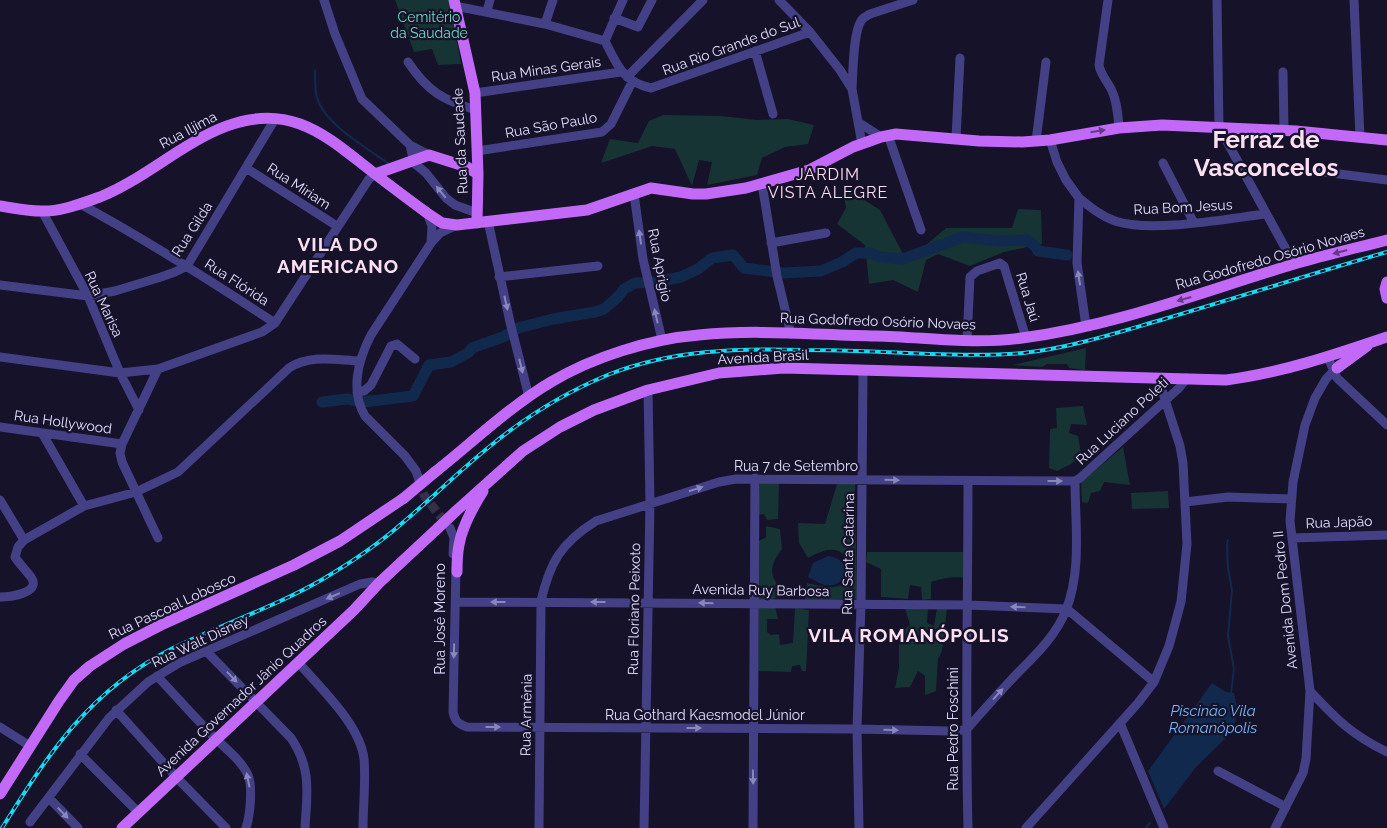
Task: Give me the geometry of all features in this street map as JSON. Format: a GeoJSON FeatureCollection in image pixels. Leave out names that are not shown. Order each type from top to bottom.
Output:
{"type":"FeatureCollection","features":[{"type":"Feature","properties":{"kind":"main road","name":"Rua da Saudade"},"geometry":{"type":"LineString","coordinates":[[455,3],[475,93],[481,219]]}},
{"type":"Feature","properties":{"kind":"main road","name":"Rua Iljima"},"geometry":{"type":"LineString","coordinates":[[0,206],[42,212],[80,204],[124,185],[173,154],[218,130],[245,121],[275,119],[300,124],[313,130],[341,147],[427,213],[442,222],[456,225],[481,219],[587,210],[655,188],[693,194],[706,194],[762,184],[809,170],[862,144],[884,136],[901,134],[993,141],[1036,141],[1119,128],[1162,124],[1284,131],[1387,140]]}},
{"type":"Feature","properties":{"kind":"main road"},"geometry":{"type":"LineString","coordinates":[[375,174],[429,155],[466,167],[478,174]]}},
{"type":"Feature","properties":{"kind":"main road"},"geometry":{"type":"LineString","coordinates":[[466,167],[478,156]]}},
{"type":"Feature","properties":{"kind":"main road"},"geometry":{"type":"LineString","coordinates":[[392,186],[409,162]]}},
{"type":"Feature","properties":{"kind":"main road","name":"Rua Godofredo Osório Novaes"},"geometry":{"type":"LineString","coordinates":[[404,498],[529,396],[551,382],[612,355],[662,340],[700,335],[791,334],[967,340],[1026,338],[1054,334],[1086,326],[1189,298],[1294,264],[1387,240]]}},
{"type":"Feature","properties":{"kind":"main road"},"geometry":{"type":"LineString","coordinates":[[1387,282],[1385,289],[1387,298]]}},
{"type":"Feature","properties":{"kind":"main road","name":"Avenida Brasil"},"geometry":{"type":"LineString","coordinates":[[380,583],[444,528],[456,511],[523,451],[560,427],[594,410],[648,390],[719,373],[784,368],[1216,379],[1232,374],[1294,367],[1387,337]]}},
{"type":"Feature","properties":{"kind":"main road"},"geometry":{"type":"LineString","coordinates":[[1335,369],[1375,341]]}},
{"type":"Feature","properties":{"kind":"main road"},"geometry":{"type":"LineString","coordinates":[[457,572],[461,535],[470,514],[489,481]]}},
{"type":"Feature","properties":{"kind":"main road","name":"Rua Pascoal Lobosco"},"geometry":{"type":"LineString","coordinates":[[0,794],[30,746],[81,672],[106,654],[161,625],[285,569],[340,541],[404,498]]}},
{"type":"Feature","properties":{"kind":"main road","name":"Avenida Governador Jânio Quadros"},"geometry":{"type":"LineString","coordinates":[[122,828],[354,610],[380,583]]}},
{"type":"Feature","properties":{"kind":"street"},"geometry":{"type":"LineString","coordinates":[[324,0],[335,34],[362,99],[410,145],[429,155]]}},
{"type":"Feature","properties":{"kind":"street"},"geometry":{"type":"LineString","coordinates":[[487,11],[490,0]]}},
{"type":"Feature","properties":{"kind":"street"},"geometry":{"type":"LineString","coordinates":[[545,24],[553,0]]}},
{"type":"Feature","properties":{"kind":"street"},"geometry":{"type":"LineString","coordinates":[[605,41],[623,0]]}},
{"type":"Feature","properties":{"kind":"street"},"geometry":{"type":"LineString","coordinates":[[614,18],[638,27],[652,0]]}},
{"type":"Feature","properties":{"kind":"street"},"geometry":{"type":"LineString","coordinates":[[455,3],[545,24],[605,41],[627,77],[703,0]]}},
{"type":"Feature","properties":{"kind":"street"},"geometry":{"type":"LineString","coordinates":[[779,0],[810,32],[840,70],[852,89]]}},
{"type":"Feature","properties":{"kind":"street"},"geometry":{"type":"LineString","coordinates":[[862,144],[852,89],[860,21],[870,14],[897,3],[913,0]]}},
{"type":"Feature","properties":{"kind":"street"},"geometry":{"type":"LineString","coordinates":[[1108,0],[1099,64],[1114,97],[1118,111],[1119,128]]}},
{"type":"Feature","properties":{"kind":"street"},"geometry":{"type":"LineString","coordinates":[[1217,0],[1218,128],[1294,264]]}},
{"type":"Feature","properties":{"kind":"street"},"geometry":{"type":"LineString","coordinates":[[1354,0],[1360,137]]}},
{"type":"Feature","properties":{"kind":"street","name":"Rua Rio Grande do Sul"},"geometry":{"type":"LineString","coordinates":[[627,77],[651,88],[660,86],[810,32]]}},
{"type":"Feature","properties":{"kind":"street"},"geometry":{"type":"LineString","coordinates":[[755,51],[773,114]]}},
{"type":"Feature","properties":{"kind":"street"},"geometry":{"type":"LineString","coordinates":[[956,138],[960,58]]}},
{"type":"Feature","properties":{"kind":"street"},"geometry":{"type":"LineString","coordinates":[[408,62],[428,88],[444,98],[476,110]]}},
{"type":"Feature","properties":{"kind":"street"},"geometry":{"type":"LineString","coordinates":[[1036,141],[1046,62]]}},
{"type":"Feature","properties":{"kind":"street"},"geometry":{"type":"LineString","coordinates":[[1283,72],[1284,131]]}},
{"type":"Feature","properties":{"kind":"street","name":"Rua Minas Gerais"},"geometry":{"type":"LineString","coordinates":[[475,93],[627,77]]}},
{"type":"Feature","properties":{"kind":"street","name":"Rua São Paulo"},"geometry":{"type":"LineString","coordinates":[[478,156],[602,132],[611,124],[627,77]]}},
{"type":"Feature","properties":{"kind":"street","name":"Rua Gilda"},"geometry":{"type":"LineString","coordinates":[[0,285],[88,296],[115,291],[161,278],[187,266],[275,119]]}},
{"type":"Feature","properties":{"kind":"street"},"geometry":{"type":"LineString","coordinates":[[858,122],[884,136],[921,230]]}},
{"type":"Feature","properties":{"kind":"street","name":"Rua Bom Jesus"},"geometry":{"type":"LineString","coordinates":[[1050,140],[1057,162],[1066,180],[1079,198],[1099,214],[1115,221],[1133,225],[1194,223],[1265,214]]}},
{"type":"Feature","properties":{"kind":"street"},"geometry":{"type":"LineString","coordinates":[[410,145],[409,162],[426,173],[446,198],[481,219]]}},
{"type":"Feature","properties":{"kind":"street"},"geometry":{"type":"LineString","coordinates":[[1163,163],[1194,223]]}},
{"type":"Feature","properties":{"kind":"street","name":"Rua Miriam"},"geometry":{"type":"LineString","coordinates":[[246,168],[337,226]]}},
{"type":"Feature","properties":{"kind":"street"},"geometry":{"type":"LineString","coordinates":[[1308,170],[1387,180]]}},
{"type":"Feature","properties":{"kind":"street"},"geometry":{"type":"LineString","coordinates":[[0,357],[120,373],[158,369],[262,332],[275,323],[337,226],[369,179],[375,174]]}},
{"type":"Feature","properties":{"kind":"street"},"geometry":{"type":"LineString","coordinates":[[762,184],[777,276],[791,334]]}},
{"type":"Feature","properties":{"kind":"street","name":"Rua Aprigio"},"geometry":{"type":"LineString","coordinates":[[634,194],[647,279],[662,340]]}},
{"type":"Feature","properties":{"kind":"street"},"geometry":{"type":"LineString","coordinates":[[1079,198],[1077,263],[1086,326]]}},
{"type":"Feature","properties":{"kind":"street","name":"Rua Flórida"},"geometry":{"type":"LineString","coordinates":[[80,204],[132,232],[275,323]]}},
{"type":"Feature","properties":{"kind":"street","name":"Rua Marisa"},"geometry":{"type":"LineString","coordinates":[[42,212],[88,296],[120,373],[139,410]]}},
{"type":"Feature","properties":{"kind":"street"},"geometry":{"type":"LineString","coordinates":[[427,213],[432,226],[431,243]]}},
{"type":"Feature","properties":{"kind":"street","name":"Rua da Saudade"},"geometry":{"type":"LineString","coordinates":[[481,219],[499,277],[529,396]]}},
{"type":"Feature","properties":{"kind":"street"},"geometry":{"type":"LineString","coordinates":[[419,480],[412,465],[365,416],[358,397],[357,373],[367,343],[377,325],[431,243],[444,230],[456,225]]}},
{"type":"Feature","properties":{"kind":"street"},"geometry":{"type":"LineString","coordinates":[[771,243],[826,232]]}},
{"type":"Feature","properties":{"kind":"street","name":"Rua Jaú"},"geometry":{"type":"LineString","coordinates":[[967,340],[970,277],[977,271],[997,264],[1003,265],[1026,338]]}},
{"type":"Feature","properties":{"kind":"street"},"geometry":{"type":"LineString","coordinates":[[499,277],[598,266]]}},
{"type":"Feature","properties":{"kind":"street"},"geometry":{"type":"LineString","coordinates":[[358,397],[371,385],[391,346],[394,344],[401,346],[415,359]]}},
{"type":"Feature","properties":{"kind":"street","name":"Avenida Dom Pedro II"},"geometry":{"type":"LineString","coordinates":[[1275,828],[1303,773],[1306,759],[1310,691],[1290,521],[1291,499],[1305,425],[1315,398],[1348,349]]}},
{"type":"Feature","properties":{"kind":"street"},"geometry":{"type":"LineString","coordinates":[[0,597],[20,595],[32,587],[34,582],[32,578],[15,557],[15,552],[24,540],[84,506],[136,492],[178,472],[288,368],[297,363],[317,358],[360,361]]}},
{"type":"Feature","properties":{"kind":"street"},"geometry":{"type":"LineString","coordinates":[[1322,358],[1329,360],[1335,369],[1337,378],[1387,424]]}},
{"type":"Feature","properties":{"kind":"street"},"geometry":{"type":"LineString","coordinates":[[158,369],[122,444],[120,453],[122,462],[158,538]]}},
{"type":"Feature","properties":{"kind":"street","name":"Rua Santa Catarina"},"geometry":{"type":"LineString","coordinates":[[859,828],[857,729],[861,605],[863,371]]}},
{"type":"Feature","properties":{"kind":"street"},"geometry":{"type":"LineString","coordinates":[[1026,828],[1154,682],[1169,646],[1181,602],[1187,544],[1183,463],[1180,446],[1158,378]]}},
{"type":"Feature","properties":{"kind":"street","name":"Rua Luciano Poleti"},"geometry":{"type":"LineString","coordinates":[[1075,481],[1187,378]]}},
{"type":"Feature","properties":{"kind":"street","name":"Rua Floriano Peixoto"},"geometry":{"type":"LineString","coordinates":[[644,828],[650,504],[648,390]]}},
{"type":"Feature","properties":{"kind":"street","name":"Rua Hollywood"},"geometry":{"type":"LineString","coordinates":[[0,427],[122,444]]}},
{"type":"Feature","properties":{"kind":"street"},"geometry":{"type":"LineString","coordinates":[[42,433],[84,506]]}},
{"type":"Feature","properties":{"kind":"street"},"geometry":{"type":"LineString","coordinates":[[753,828],[755,478]]}},
{"type":"Feature","properties":{"kind":"street","name":"Rua 7 de Setembro"},"geometry":{"type":"LineString","coordinates":[[541,602],[547,577],[556,557],[580,531],[596,521],[720,482],[755,478],[1075,481]]}},
{"type":"Feature","properties":{"kind":"street","name":"Rua Pedro Foschini"},"geometry":{"type":"LineString","coordinates":[[968,481],[966,712],[968,828]]}},
{"type":"Feature","properties":{"kind":"street"},"geometry":{"type":"LineString","coordinates":[[966,730],[1042,646],[1059,624],[1067,608],[1074,581],[1076,558],[1075,481]]}},
{"type":"Feature","properties":{"kind":"street"},"geometry":{"type":"LineString","coordinates":[[1185,502],[1228,497],[1291,499]]}},
{"type":"Feature","properties":{"kind":"street"},"geometry":{"type":"LineString","coordinates":[[0,500],[24,540]]}},
{"type":"Feature","properties":{"kind":"street","name":"Rua José Moreno"},"geometry":{"type":"LineString","coordinates":[[444,528],[454,538],[453,552],[457,572],[453,712]]}},
{"type":"Feature","properties":{"kind":"street","name":"Rua Japão"},"geometry":{"type":"LineString","coordinates":[[1292,538],[1387,534]]}},
{"type":"Feature","properties":{"kind":"street","name":"Rua Walt Disney"},"geometry":{"type":"LineString","coordinates":[[30,822],[80,754],[116,710],[157,676],[172,666],[360,584],[380,583]]}},
{"type":"Feature","properties":{"kind":"street","name":"Avenida Ruy Barbosa"},"geometry":{"type":"LineString","coordinates":[[456,602],[968,605],[1067,608]]}},
{"type":"Feature","properties":{"kind":"street","name":"Rua Armênia"},"geometry":{"type":"LineString","coordinates":[[539,828],[541,602]]}},
{"type":"Feature","properties":{"kind":"street"},"geometry":{"type":"LineString","coordinates":[[1067,608],[1154,682]]}},
{"type":"Feature","properties":{"kind":"street"},"geometry":{"type":"LineString","coordinates":[[207,652],[290,738],[303,758],[308,786],[304,828]]}},
{"type":"Feature","properties":{"kind":"street"},"geometry":{"type":"LineString","coordinates":[[298,662],[351,724],[360,744],[364,759],[363,828]]}},
{"type":"Feature","properties":{"kind":"street"},"geometry":{"type":"LineString","coordinates":[[157,676],[244,768],[250,781],[249,819],[246,828]]}},
{"type":"Feature","properties":{"kind":"street"},"geometry":{"type":"LineString","coordinates":[[1310,691],[1336,719],[1353,733],[1385,748]]}},
{"type":"Feature","properties":{"kind":"street"},"geometry":{"type":"LineString","coordinates":[[116,710],[177,778],[226,828]]}},
{"type":"Feature","properties":{"kind":"street"},"geometry":{"type":"LineString","coordinates":[[966,712],[976,713],[982,711]]}},
{"type":"Feature","properties":{"kind":"street","name":"Rua Gothard Kaesmodel Júnior"},"geometry":{"type":"LineString","coordinates":[[453,712],[454,720],[467,727],[966,730]]}},
{"type":"Feature","properties":{"kind":"street"},"geometry":{"type":"LineString","coordinates":[[1120,723],[1164,828]]}},
{"type":"Feature","properties":{"kind":"street"},"geometry":{"type":"LineString","coordinates":[[0,727],[30,746]]}},
{"type":"Feature","properties":{"kind":"street"},"geometry":{"type":"LineString","coordinates":[[80,754],[138,812]]}},
{"type":"Feature","properties":{"kind":"street"},"geometry":{"type":"LineString","coordinates":[[1218,771],[1286,807]]}},
{"type":"Feature","properties":{"kind":"street"},"geometry":{"type":"LineString","coordinates":[[49,798],[78,828]]}},
{"type":"Feature","properties":{"kind":"green space","name":"Cemitério da Saudade"},"geometry":{"type":"Polygon","coordinates":[[[395,0],[449,0],[461,64],[438,65],[432,49],[414,52],[395,0]]]}},
{"type":"Feature","properties":{"kind":"green space"},"geometry":{"type":"Polygon","coordinates":[[[663,115],[721,116],[757,120],[788,119],[814,125],[808,144],[785,147],[762,158],[757,175],[707,185],[712,162],[699,160],[692,186],[675,149],[652,146],[601,163],[610,139],[638,143],[649,121],[663,115]]]}},
{"type":"Feature","properties":{"kind":"green space"},"geometry":{"type":"Polygon","coordinates":[[[842,186],[880,210],[903,254],[926,245],[946,228],[1012,228],[1018,209],[1041,210],[1042,244],[1004,252],[970,266],[938,254],[926,260],[918,292],[893,280],[869,284],[865,245],[837,224],[846,208],[842,186]]]}},
{"type":"Feature","properties":{"kind":"green space"},"geometry":{"type":"Polygon","coordinates":[[[1086,348],[1085,370],[1069,368],[1067,364],[1047,364],[1042,367],[1013,365],[1086,348]]]}},
{"type":"Feature","properties":{"kind":"green space"},"geometry":{"type":"Polygon","coordinates":[[[1083,406],[1087,425],[1071,424],[1069,433],[1078,436],[1081,454],[1071,464],[1057,471],[1049,468],[1050,429],[1057,428],[1056,408],[1083,406]]]}},
{"type":"Feature","properties":{"kind":"green space"},"geometry":{"type":"Polygon","coordinates":[[[1123,447],[1130,485],[1104,482],[1100,491],[1091,493],[1088,503],[1082,502],[1081,482],[1123,447]]]}},
{"type":"Feature","properties":{"kind":"green space"},"geometry":{"type":"Polygon","coordinates":[[[760,483],[779,483],[778,519],[767,520],[764,514],[758,515],[760,483]]]}},
{"type":"Feature","properties":{"kind":"green space"},"geometry":{"type":"Polygon","coordinates":[[[837,484],[855,484],[857,599],[805,601],[807,583],[826,587],[837,586],[847,580],[852,574],[846,557],[842,553],[830,550],[808,558],[799,543],[798,523],[825,524],[837,484]]]}},
{"type":"Feature","properties":{"kind":"green space"},"geometry":{"type":"Polygon","coordinates":[[[1168,491],[1169,508],[1132,509],[1131,493],[1168,491]]]}},
{"type":"Feature","properties":{"kind":"green space"},"geometry":{"type":"Polygon","coordinates":[[[766,526],[780,529],[782,549],[772,568],[773,577],[780,587],[778,597],[768,601],[758,599],[757,590],[759,541],[766,537],[766,526]]]}},
{"type":"Feature","properties":{"kind":"green space"},"geometry":{"type":"Polygon","coordinates":[[[867,552],[963,552],[966,578],[957,577],[931,582],[931,599],[922,600],[921,587],[910,585],[908,599],[881,597],[881,569],[866,562],[867,552]]]}},
{"type":"Feature","properties":{"kind":"green space"},"geometry":{"type":"Polygon","coordinates":[[[775,606],[778,619],[767,619],[767,632],[771,635],[779,634],[780,645],[793,643],[795,608],[809,610],[806,671],[802,671],[800,665],[792,666],[791,672],[758,671],[759,608],[775,606]]]}},
{"type":"Feature","properties":{"kind":"green space"},"geometry":{"type":"Polygon","coordinates":[[[905,608],[928,608],[927,623],[934,626],[937,608],[947,609],[942,651],[938,659],[936,691],[925,695],[925,676],[918,671],[910,687],[895,688],[899,668],[899,634],[910,625],[905,608]]]}},
{"type":"Feature","properties":{"kind":"water"},"geometry":{"type":"Polygon","coordinates":[[[828,556],[841,561],[847,573],[838,583],[830,586],[808,577],[813,563],[828,556]]]}},
{"type":"Feature","properties":{"kind":"water","name":"Piscinão Vila Romanópolis"},"geometry":{"type":"Polygon","coordinates":[[[1212,683],[1226,692],[1234,693],[1238,711],[1233,731],[1196,767],[1164,809],[1148,771],[1212,683]]]}},
{"type":"Feature","properties":{"kind":"waterway"},"geometry":{"type":"LineString","coordinates":[[315,70],[316,93],[319,104],[326,114],[357,142],[389,164]]}},
{"type":"Feature","properties":{"kind":"waterway"},"geometry":{"type":"LineString","coordinates":[[322,402],[347,399],[363,402],[413,396],[429,365],[451,362],[468,353],[472,348],[503,337],[518,328],[604,309],[624,289],[635,283],[656,282],[681,277],[698,269],[712,258],[733,255],[744,268],[783,273],[821,271],[842,262],[856,253],[870,253],[880,257],[903,259],[963,237],[998,241],[1027,240],[1038,251],[1067,255]]}},
{"type":"Feature","properties":{"kind":"waterway"},"geometry":{"type":"LineString","coordinates":[[1228,540],[1228,568],[1232,590],[1228,636],[1234,669],[1231,693]]}},
{"type":"Feature","properties":{"kind":"waterway"},"geometry":{"type":"LineString","coordinates":[[1146,828],[1150,823]]}},
{"type":"Feature","properties":{"kind":"tunnel"},"geometry":{"type":"LineString","coordinates":[[419,480],[425,497],[448,526]]}},
{"type":"Feature","properties":{"kind":"railway"},"geometry":{"type":"LineString","coordinates":[[2,828],[55,748],[95,703],[118,683],[173,648],[305,589],[343,567],[391,533],[517,425],[562,397],[610,374],[633,366],[681,355],[729,350],[834,350],[976,355],[1041,351],[1110,335],[1387,252]]}},
{"type":"Feature","properties":{"kind":"district","name":"Ferraz de Vasconcelos"},"geometry":{"type":"Point","coordinates":[1266,153]}},
{"type":"Feature","properties":{"kind":"district","name":"JARDIM VISTA ALEGRE"},"geometry":{"type":"Point","coordinates":[828,183]}},
{"type":"Feature","properties":{"kind":"district","name":"VILA DO AMERICANO"},"geometry":{"type":"Point","coordinates":[338,255]}},
{"type":"Feature","properties":{"kind":"district","name":"VILA ROMANÓPOLIS"},"geometry":{"type":"Point","coordinates":[909,635]}}]}
